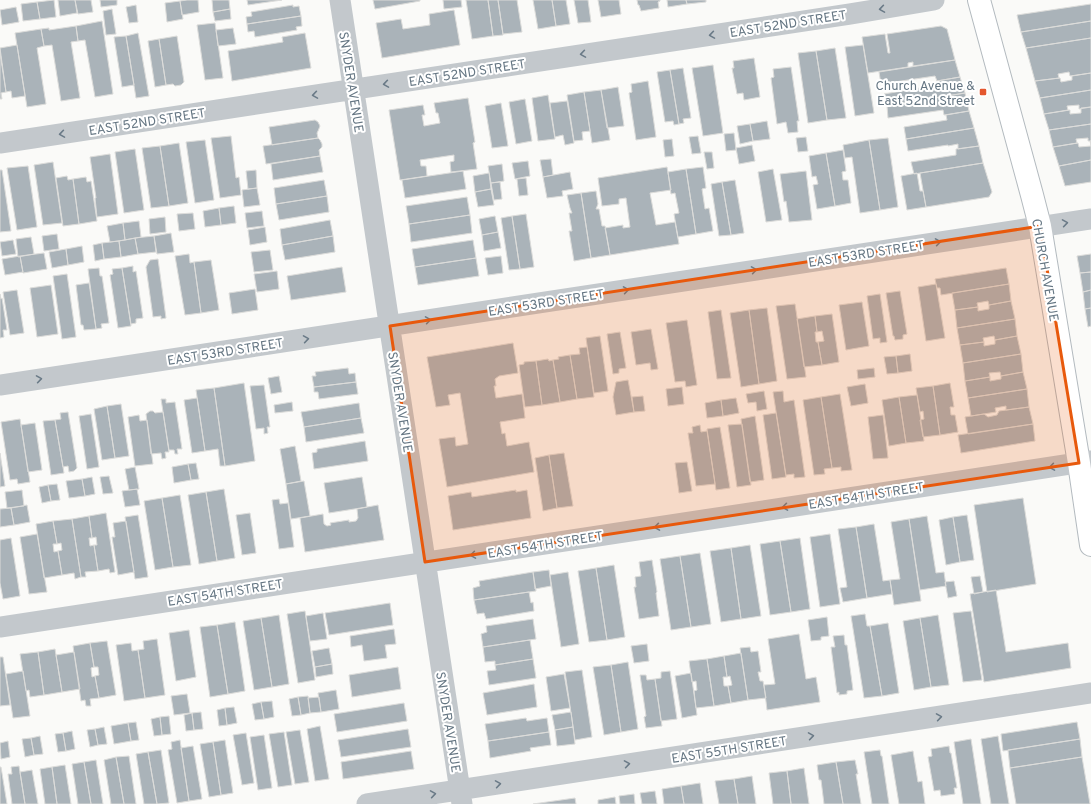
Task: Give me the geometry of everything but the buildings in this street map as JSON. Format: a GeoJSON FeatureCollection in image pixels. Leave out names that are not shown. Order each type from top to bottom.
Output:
{"type":"FeatureCollection","features":[{"type":"Feature","properties":{"kind":"main road","name":"CHURCH AVENUE"},"geometry":{"type":"LineString","coordinates":[[980,0],[1040,226],[1085,462],[1091,544]]}},
{"type":"Feature","properties":{"kind":"street","name":"SNYDER AVENUE"},"geometry":{"type":"LineString","coordinates":[[340,0],[461,797]]}},
{"type":"Feature","properties":{"kind":"street","name":"EAST 52ND STREET"},"geometry":{"type":"LineString","coordinates":[[0,143],[934,0]]}},
{"type":"Feature","properties":{"kind":"street","name":"EAST 53RD STREET"},"geometry":{"type":"LineString","coordinates":[[0,385],[1091,219]]}},
{"type":"Feature","properties":{"kind":"street","name":"EAST 54TH STREET"},"geometry":{"type":"LineString","coordinates":[[0,627],[1085,462]]}},
{"type":"Feature","properties":{"kind":"street","name":"EAST 55TH STREET"},"geometry":{"type":"LineString","coordinates":[[367,804],[461,797],[1091,693]]}},
{"type":"Feature","properties":{"kind":"highlighted area"},"geometry":{"type":"Polygon","coordinates":[[[1040,226],[1079,463],[425,562],[390,326],[1040,226]]]}},
{"type":"Feature","properties":{"kind":"place","name":"Church Avenue & East 52nd Street"},"geometry":{"type":"Point","coordinates":[983,92]}}]}
